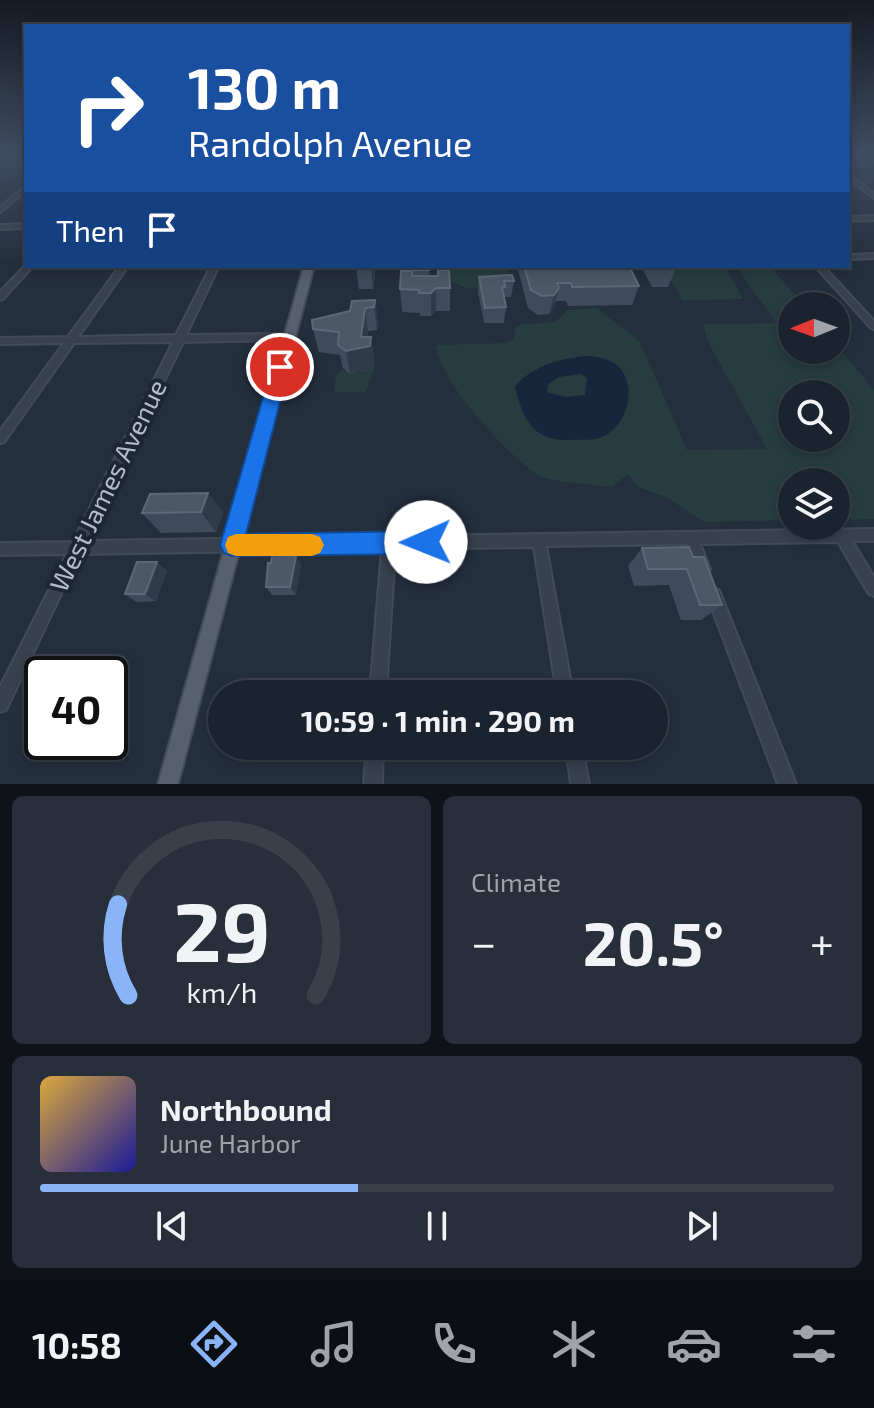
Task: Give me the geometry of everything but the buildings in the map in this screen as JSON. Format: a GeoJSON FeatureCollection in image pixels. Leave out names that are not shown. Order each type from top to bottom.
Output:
{"type":"FeatureCollection","features":[{"type":"Feature","properties":{"kind":"main road"},"geometry":{"type":"LineString","coordinates":[[168,784],[308,268]]}},
{"type":"Feature","properties":{"kind":"street"},"geometry":{"type":"LineString","coordinates":[[0,210],[22,192]]}},
{"type":"Feature","properties":{"kind":"street"},"geometry":{"type":"LineString","coordinates":[[850,219],[874,218]]}},
{"type":"Feature","properties":{"kind":"street"},"geometry":{"type":"LineString","coordinates":[[0,227],[24,226]]}},
{"type":"Feature","properties":{"kind":"street"},"geometry":{"type":"LineString","coordinates":[[850,257],[874,256]]}},
{"type":"Feature","properties":{"kind":"street"},"geometry":{"type":"LineString","coordinates":[[0,297],[27,268]]}},
{"type":"Feature","properties":{"kind":"street"},"geometry":{"type":"LineString","coordinates":[[0,439],[123,268]]}},
{"type":"Feature","properties":{"kind":"street","name":"West James Avenue"},"geometry":{"type":"LineString","coordinates":[[0,704],[214,268]]}},
{"type":"Feature","properties":{"kind":"street"},"geometry":{"type":"LineString","coordinates":[[821,268],[872,323]]}},
{"type":"Feature","properties":{"kind":"street"},"geometry":{"type":"LineString","coordinates":[[0,341],[289,337]]}},
{"type":"Feature","properties":{"kind":"street"},"geometry":{"type":"LineString","coordinates":[[850,535],[874,535]]}},
{"type":"Feature","properties":{"kind":"street"},"geometry":{"type":"LineString","coordinates":[[0,549],[778,536]]}},
{"type":"Feature","properties":{"kind":"street"},"geometry":{"type":"LineString","coordinates":[[691,538],[787,784]]}},
{"type":"Feature","properties":{"kind":"street"},"geometry":{"type":"LineString","coordinates":[[844,540],[874,589]]}},
{"type":"Feature","properties":{"kind":"street"},"geometry":{"type":"LineString","coordinates":[[539,541],[563,680]]}},
{"type":"Feature","properties":{"kind":"street"},"geometry":{"type":"LineString","coordinates":[[379,680],[389,543]]}},
{"type":"Feature","properties":{"kind":"street"},"geometry":{"type":"LineString","coordinates":[[373,784],[374,760]]}},
{"type":"Feature","properties":{"kind":"street"},"geometry":{"type":"LineString","coordinates":[[576,760],[580,784]]}},
{"type":"Feature","properties":{"kind":"green space"},"geometry":{"type":"Polygon","coordinates":[[[447,268],[508,268],[512,287],[466,288],[448,280],[447,268]]]}},
{"type":"Feature","properties":{"kind":"green space"},"geometry":{"type":"Polygon","coordinates":[[[664,268],[726,268],[743,299],[682,300],[664,268]]]}},
{"type":"Feature","properties":{"kind":"green space"},"geometry":{"type":"Polygon","coordinates":[[[737,268],[772,268],[792,292],[778,292],[778,364],[850,364],[850,361],[874,390],[874,519],[850,520],[850,468],[778,468],[778,520],[704,522],[666,497],[638,487],[628,474],[612,487],[545,478],[525,465],[476,416],[448,377],[439,360],[436,345],[507,343],[514,339],[516,327],[556,320],[567,310],[597,308],[640,342],[687,450],[767,449],[708,342],[703,324],[776,323],[737,268]]]}},
{"type":"Feature","properties":{"kind":"green space"},"geometry":{"type":"Polygon","coordinates":[[[362,369],[374,369],[366,392],[334,392],[336,376],[341,370],[361,374],[362,369]]]}},
{"type":"Feature","properties":{"kind":"water"},"geometry":{"type":"Polygon","coordinates":[[[593,356],[618,366],[628,385],[629,396],[623,417],[609,433],[596,439],[556,439],[537,432],[525,417],[515,386],[539,368],[593,356]],[[581,374],[559,377],[548,384],[547,392],[566,397],[585,395],[587,378],[581,374]]]}},
{"type":"Feature","properties":{"kind":"slow traffic"},"geometry":{"type":"LineString","coordinates":[[236,545],[312,545]]}},
{"type":"Feature","properties":{"kind":"route"},"geometry":{"type":"LineString","coordinates":[[280,367],[232,545],[426,542]]}}]}
